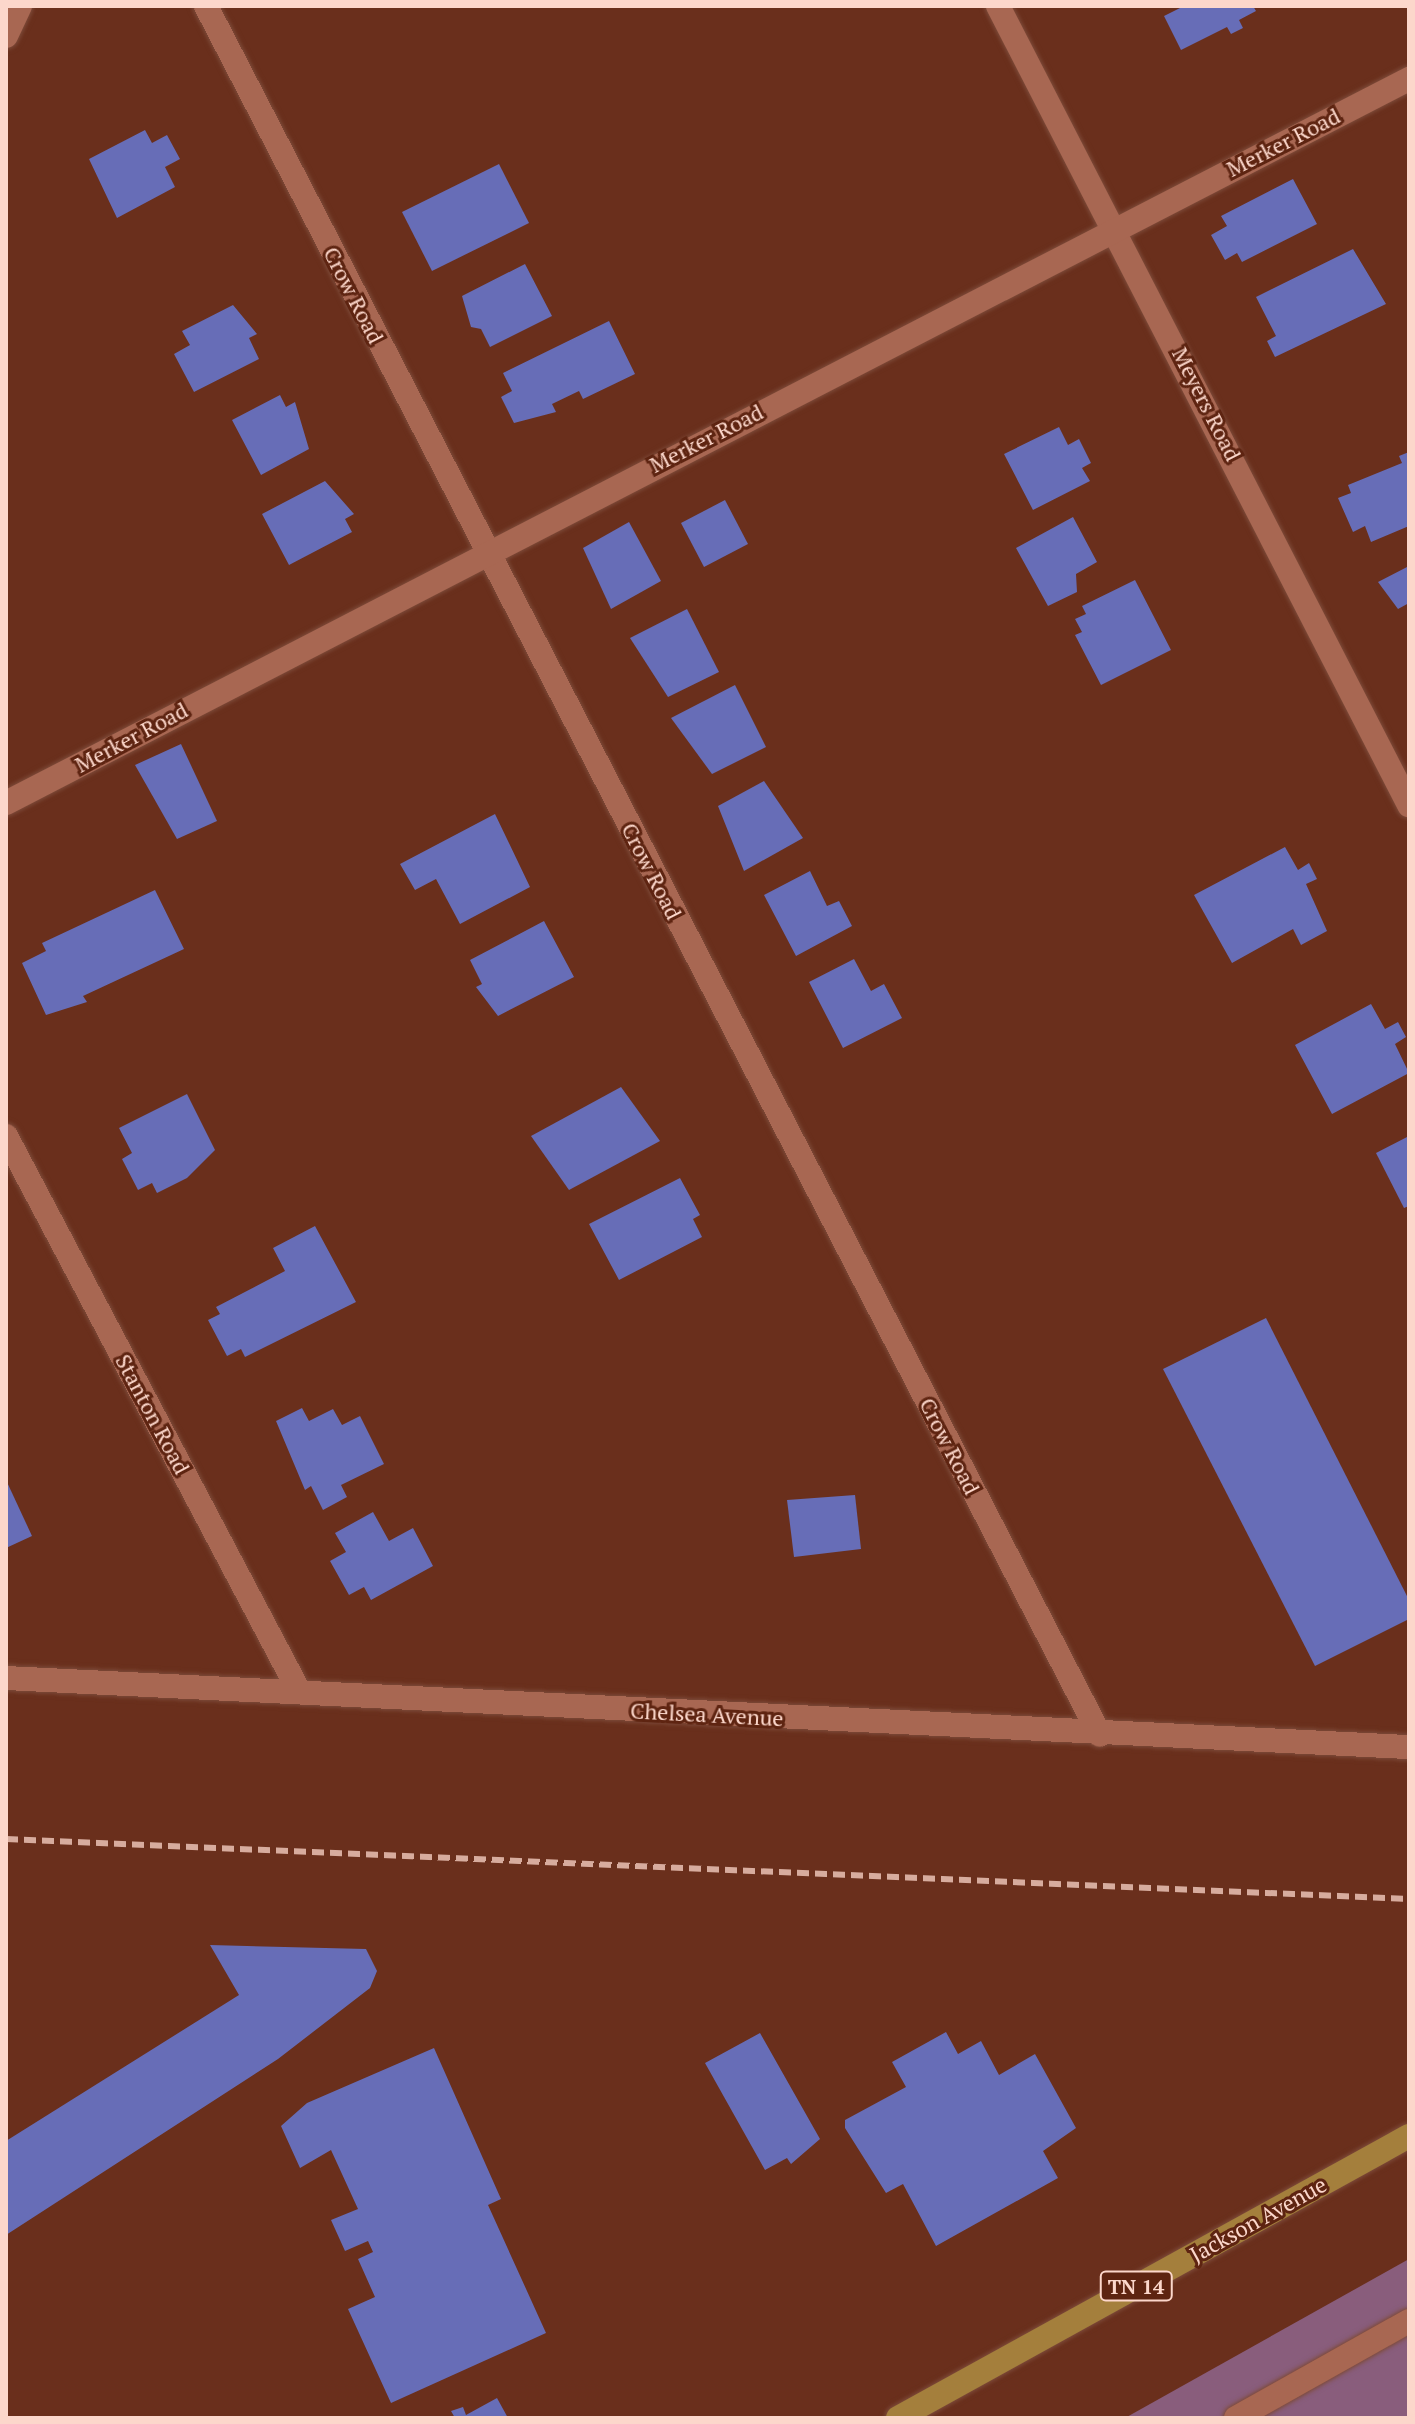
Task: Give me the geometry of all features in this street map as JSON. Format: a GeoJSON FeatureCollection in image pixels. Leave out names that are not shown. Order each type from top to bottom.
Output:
{"type":"FeatureCollection","features":[{"type":"Feature","properties":{"kind":"main road","name":"Jackson Avenue"},"geometry":{"type":"LineString","coordinates":[[898,2418],[1409,2136]]}},
{"type":"Feature","properties":{"kind":"street"},"geometry":{"type":"LineString","coordinates":[[6,36],[20,6]]}},
{"type":"Feature","properties":{"kind":"street","name":"Crow Road"},"geometry":{"type":"LineString","coordinates":[[206,6],[1100,1735]]}},
{"type":"Feature","properties":{"kind":"street","name":"Meyers Road"},"geometry":{"type":"LineString","coordinates":[[998,6],[1117,226],[1409,805]]}},
{"type":"Feature","properties":{"kind":"street","name":"Merker Road"},"geometry":{"type":"LineString","coordinates":[[6,803],[486,551],[1409,79]]}},
{"type":"Feature","properties":{"kind":"street","name":"Stanton Road"},"geometry":{"type":"LineString","coordinates":[[6,1136],[299,1691]]}},
{"type":"Feature","properties":{"kind":"street","name":"Chelsea Avenue"},"geometry":{"type":"LineString","coordinates":[[6,1678],[1100,1735],[1409,1747]]}},
{"type":"Feature","properties":{"kind":"street"},"geometry":{"type":"LineString","coordinates":[[1236,2418],[1409,2321]]}},
{"type":"Feature","properties":{"kind":"shaded area"},"geometry":{"type":"Polygon","coordinates":[[[1409,2259],[1409,2418],[1125,2418],[1409,2259]]]}},
{"type":"Feature","properties":{"kind":"building"},"geometry":{"type":"Polygon","coordinates":[[[1184,6],[1253,6],[1256,11],[1239,20],[1243,28],[1231,34],[1227,27],[1181,50],[1164,16],[1184,6]]]}},
{"type":"Feature","properties":{"kind":"building"},"geometry":{"type":"Polygon","coordinates":[[[145,130],[152,143],[167,135],[180,159],[165,167],[175,187],[117,218],[89,159],[145,130]]]}},
{"type":"Feature","properties":{"kind":"building"},"geometry":{"type":"Polygon","coordinates":[[[499,164],[529,223],[432,271],[402,212],[499,164]]]}},
{"type":"Feature","properties":{"kind":"building"},"geometry":{"type":"Polygon","coordinates":[[[1293,179],[1317,224],[1242,262],[1237,253],[1225,260],[1211,235],[1227,226],[1221,216],[1293,179]]]}},
{"type":"Feature","properties":{"kind":"building"},"geometry":{"type":"Polygon","coordinates":[[[1353,249],[1386,304],[1275,357],[1267,341],[1276,336],[1256,297],[1353,249]]]}},
{"type":"Feature","properties":{"kind":"building"},"geometry":{"type":"Polygon","coordinates":[[[525,264],[552,316],[490,347],[481,329],[471,327],[462,296],[525,264]]]}},
{"type":"Feature","properties":{"kind":"building"},"geometry":{"type":"Polygon","coordinates":[[[233,305],[257,334],[249,338],[259,359],[194,392],[174,354],[190,345],[182,331],[233,305]]]}},
{"type":"Feature","properties":{"kind":"building"},"geometry":{"type":"Polygon","coordinates":[[[609,321],[635,374],[583,399],[579,391],[552,404],[556,412],[514,423],[501,397],[512,391],[503,373],[609,321]]]}},
{"type":"Feature","properties":{"kind":"building"},"geometry":{"type":"Polygon","coordinates":[[[280,395],[286,407],[295,402],[309,449],[261,475],[232,420],[280,395]]]}},
{"type":"Feature","properties":{"kind":"building"},"geometry":{"type":"Polygon","coordinates":[[[1059,427],[1068,445],[1079,439],[1091,463],[1082,468],[1090,481],[1033,510],[1004,454],[1059,427]]]}},
{"type":"Feature","properties":{"kind":"building"},"geometry":{"type":"Polygon","coordinates":[[[1409,452],[1409,526],[1371,542],[1365,526],[1353,532],[1338,498],[1351,493],[1348,485],[1402,463],[1399,456],[1409,452]]]}},
{"type":"Feature","properties":{"kind":"building"},"geometry":{"type":"Polygon","coordinates":[[[325,481],[354,514],[345,519],[352,532],[289,565],[262,514],[325,481]]]}},
{"type":"Feature","properties":{"kind":"building"},"geometry":{"type":"Polygon","coordinates":[[[725,500],[748,544],[704,567],[681,523],[725,500]]]}},
{"type":"Feature","properties":{"kind":"building"},"geometry":{"type":"Polygon","coordinates":[[[1073,517],[1097,562],[1076,574],[1077,592],[1048,606],[1016,548],[1073,517]]]}},
{"type":"Feature","properties":{"kind":"building"},"geometry":{"type":"Polygon","coordinates":[[[629,522],[661,581],[611,609],[583,548],[629,522]]]}},
{"type":"Feature","properties":{"kind":"building"},"geometry":{"type":"Polygon","coordinates":[[[1409,566],[1409,603],[1398,609],[1378,582],[1409,566]]]}},
{"type":"Feature","properties":{"kind":"building"},"geometry":{"type":"Polygon","coordinates":[[[1135,580],[1171,650],[1101,685],[1075,635],[1082,632],[1075,619],[1086,614],[1082,606],[1135,580]]]}},
{"type":"Feature","properties":{"kind":"building"},"geometry":{"type":"Polygon","coordinates":[[[687,609],[719,672],[668,697],[630,638],[687,609]]]}},
{"type":"Feature","properties":{"kind":"building"},"geometry":{"type":"Polygon","coordinates":[[[735,685],[766,747],[712,774],[671,718],[735,685]]]}},
{"type":"Feature","properties":{"kind":"building"},"geometry":{"type":"Polygon","coordinates":[[[181,744],[217,821],[177,839],[135,765],[181,744]]]}},
{"type":"Feature","properties":{"kind":"building"},"geometry":{"type":"Polygon","coordinates":[[[764,781],[803,838],[744,871],[718,806],[764,781]]]}},
{"type":"Feature","properties":{"kind":"building"},"geometry":{"type":"Polygon","coordinates":[[[495,814],[530,887],[460,924],[436,879],[415,890],[400,864],[495,814]]]}},
{"type":"Feature","properties":{"kind":"building"},"geometry":{"type":"Polygon","coordinates":[[[1285,847],[1298,870],[1309,863],[1317,879],[1306,884],[1327,931],[1301,945],[1293,929],[1232,963],[1194,895],[1285,847]]]}},
{"type":"Feature","properties":{"kind":"building"},"geometry":{"type":"Polygon","coordinates":[[[810,871],[827,906],[839,901],[852,926],[796,956],[764,895],[810,871]]]}},
{"type":"Feature","properties":{"kind":"building"},"geometry":{"type":"Polygon","coordinates":[[[155,890],[184,949],[83,996],[87,1002],[46,1015],[22,963],[46,951],[42,943],[155,890]]]}},
{"type":"Feature","properties":{"kind":"building"},"geometry":{"type":"Polygon","coordinates":[[[544,921],[574,977],[498,1016],[476,987],[482,984],[470,960],[544,921]]]}},
{"type":"Feature","properties":{"kind":"building"},"geometry":{"type":"Polygon","coordinates":[[[854,959],[871,991],[884,984],[902,1018],[843,1048],[809,982],[854,959]]]}},
{"type":"Feature","properties":{"kind":"building"},"geometry":{"type":"Polygon","coordinates":[[[1371,1004],[1385,1029],[1398,1022],[1406,1037],[1395,1044],[1409,1073],[1332,1114],[1295,1045],[1371,1004]]]}},
{"type":"Feature","properties":{"kind":"building"},"geometry":{"type":"Polygon","coordinates":[[[621,1087],[660,1141],[569,1190],[531,1136],[621,1087]]]}},
{"type":"Feature","properties":{"kind":"building"},"geometry":{"type":"Polygon","coordinates":[[[187,1094],[215,1150],[187,1178],[157,1193],[152,1183],[138,1190],[122,1159],[132,1153],[119,1128],[187,1094]]]}},
{"type":"Feature","properties":{"kind":"building"},"geometry":{"type":"Polygon","coordinates":[[[1409,1136],[1409,1206],[1404,1208],[1376,1153],[1409,1136]]]}},
{"type":"Feature","properties":{"kind":"building"},"geometry":{"type":"Polygon","coordinates":[[[680,1178],[700,1215],[693,1219],[702,1237],[619,1280],[589,1224],[680,1178]]]}},
{"type":"Feature","properties":{"kind":"building"},"geometry":{"type":"Polygon","coordinates":[[[315,1226],[356,1302],[245,1357],[241,1349],[227,1356],[208,1320],[220,1314],[216,1307],[285,1271],[273,1248],[315,1226]]]}},
{"type":"Feature","properties":{"kind":"building"},"geometry":{"type":"Polygon","coordinates":[[[1266,1318],[1409,1600],[1409,1619],[1315,1666],[1163,1369],[1266,1318]]]}},
{"type":"Feature","properties":{"kind":"building"},"geometry":{"type":"Polygon","coordinates":[[[302,1408],[309,1421],[333,1409],[342,1425],[360,1416],[384,1464],[341,1485],[347,1497],[323,1510],[311,1486],[305,1490],[276,1421],[302,1408]]]}},
{"type":"Feature","properties":{"kind":"building"},"geometry":{"type":"Polygon","coordinates":[[[6,1480],[32,1536],[6,1548],[6,1480]]]}},
{"type":"Feature","properties":{"kind":"building"},"geometry":{"type":"Polygon","coordinates":[[[855,1495],[861,1549],[794,1557],[787,1500],[855,1495]]]}},
{"type":"Feature","properties":{"kind":"building"},"geometry":{"type":"Polygon","coordinates":[[[373,1512],[389,1541],[413,1528],[433,1566],[371,1600],[364,1587],[349,1595],[330,1561],[346,1552],[335,1533],[373,1512]]]}},
{"type":"Feature","properties":{"kind":"building"},"geometry":{"type":"Polygon","coordinates":[[[210,1945],[366,1949],[377,1971],[370,1988],[278,2059],[6,2235],[6,2141],[239,1995],[210,1945]]]}},
{"type":"Feature","properties":{"kind":"building"},"geometry":{"type":"Polygon","coordinates":[[[946,2032],[958,2054],[981,2041],[999,2075],[1035,2054],[1076,2128],[1043,2151],[1058,2178],[936,2246],[903,2184],[886,2193],[845,2128],[845,2120],[906,2087],[892,2062],[946,2032]]]}},
{"type":"Feature","properties":{"kind":"building"},"geometry":{"type":"Polygon","coordinates":[[[760,2033],[820,2139],[791,2164],[787,2158],[765,2170],[705,2063],[760,2033]]]}},
{"type":"Feature","properties":{"kind":"building"},"geometry":{"type":"Polygon","coordinates":[[[434,2048],[501,2199],[488,2205],[546,2333],[391,2403],[348,2309],[375,2297],[358,2259],[373,2252],[368,2241],[345,2251],[331,2220],[358,2209],[331,2150],[300,2168],[281,2126],[307,2103],[434,2048]]]}},
{"type":"Feature","properties":{"kind":"building"},"geometry":{"type":"Polygon","coordinates":[[[497,2398],[508,2418],[455,2418],[451,2411],[463,2407],[466,2415],[497,2398]]]}},
{"type":"Feature","properties":{"kind":"railway"},"geometry":{"type":"LineString","coordinates":[[6,1839],[1409,1899]]}}]}
